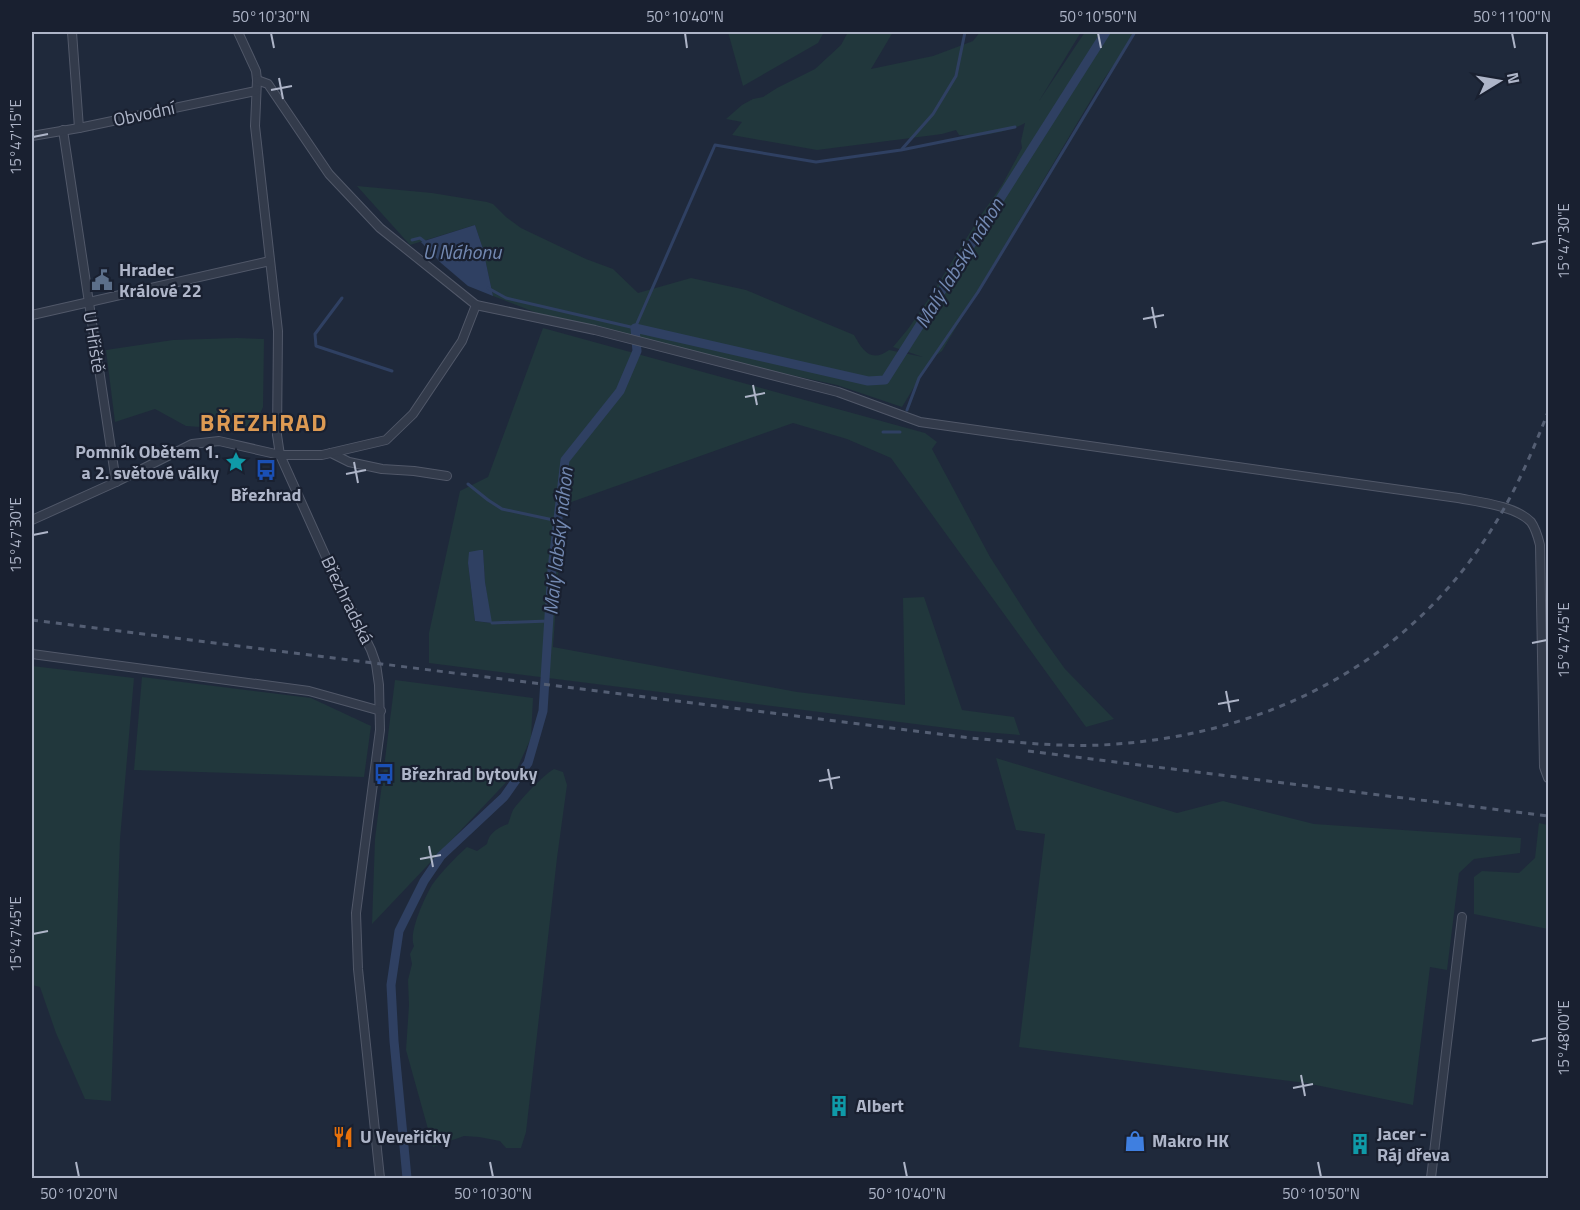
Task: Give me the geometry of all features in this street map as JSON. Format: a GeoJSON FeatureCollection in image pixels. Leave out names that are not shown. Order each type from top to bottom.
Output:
{"type":"FeatureCollection","features":[{"type":"Feature","properties":{"kind":"street"},"geometry":{"type":"LineString","coordinates":[[72,32],[79,128]]}},
{"type":"Feature","properties":{"kind":"street","name":"Březhradská"},"geometry":{"type":"LineString","coordinates":[[238,32],[257,80],[255,126],[278,331],[277,435],[279,455],[371,650],[377,670],[381,711],[380,730],[356,913],[358,969],[380,1179]]}},
{"type":"Feature","properties":{"kind":"street"},"geometry":{"type":"LineString","coordinates":[[257,80],[268,84],[329,174],[380,228],[476,305],[595,330],[838,392],[921,422],[1458,498],[1495,506],[1521,515],[1533,524],[1540,544],[1544,767],[1548,778]]}},
{"type":"Feature","properties":{"kind":"street","name":"Obvodní"},"geometry":{"type":"LineString","coordinates":[[32,136],[256,91]]}},
{"type":"Feature","properties":{"kind":"street","name":"U Hřiště"},"geometry":{"type":"LineString","coordinates":[[63,130],[116,482]]}},
{"type":"Feature","properties":{"kind":"street"},"geometry":{"type":"LineString","coordinates":[[32,315],[270,261]]}},
{"type":"Feature","properties":{"kind":"street"},"geometry":{"type":"LineString","coordinates":[[32,520],[192,444],[219,441],[279,455],[322,455],[386,440],[413,414],[462,341],[476,305]]}},
{"type":"Feature","properties":{"kind":"street"},"geometry":{"type":"LineString","coordinates":[[331,453],[349,462],[382,469],[447,476]]}},
{"type":"Feature","properties":{"kind":"street"},"geometry":{"type":"LineString","coordinates":[[32,654],[300,690],[381,711]]}},
{"type":"Feature","properties":{"kind":"street"},"geometry":{"type":"LineString","coordinates":[[1431,1179],[1462,917]]}},
{"type":"Feature","properties":{"kind":"green space"},"geometry":{"type":"Polygon","coordinates":[[[728,32],[824,32],[818,43],[743,86],[728,32]]]}},
{"type":"Feature","properties":{"kind":"green space"},"geometry":{"type":"Polygon","coordinates":[[[848,32],[893,32],[871,69],[933,56],[973,41],[980,32],[1081,32],[1039,101],[1085,32],[1136,32],[1098,88],[942,351],[931,359],[902,407],[837,385],[560,322],[493,296],[483,249],[475,225],[410,245],[357,186],[432,193],[487,202],[493,204],[521,228],[586,259],[613,269],[638,293],[691,278],[746,290],[854,335],[864,350],[872,355],[883,354],[889,350],[923,357],[893,347],[928,300],[1002,185],[1022,148],[1021,141],[1025,123],[993,134],[967,136],[959,135],[956,130],[942,134],[817,150],[732,135],[742,122],[726,119],[742,105],[763,97],[815,69],[841,45],[848,32]]]}},
{"type":"Feature","properties":{"kind":"green space"},"geometry":{"type":"Polygon","coordinates":[[[543,328],[925,433],[937,442],[932,449],[990,557],[1037,630],[1065,669],[1114,719],[1086,727],[891,458],[847,439],[793,423],[563,505],[553,647],[797,692],[905,705],[903,598],[924,597],[962,710],[1014,717],[1020,735],[971,731],[429,663],[429,633],[460,491],[488,477],[543,328]],[[483,551],[468,563],[475,621],[491,623],[483,551]]]}},
{"type":"Feature","properties":{"kind":"green space"},"geometry":{"type":"Polygon","coordinates":[[[264,339],[263,407],[254,428],[186,426],[155,409],[115,422],[106,350],[173,340],[264,339]]]}},
{"type":"Feature","properties":{"kind":"green space"},"geometry":{"type":"Polygon","coordinates":[[[32,666],[134,678],[120,839],[111,1101],[85,1099],[56,1033],[40,987],[32,985],[32,666]]]}},
{"type":"Feature","properties":{"kind":"green space"},"geometry":{"type":"Polygon","coordinates":[[[142,677],[311,698],[371,726],[364,777],[134,770],[142,677]]]}},
{"type":"Feature","properties":{"kind":"green space"},"geometry":{"type":"Polygon","coordinates":[[[395,680],[533,698],[531,738],[515,773],[372,924],[375,839],[395,680]]]}},
{"type":"Feature","properties":{"kind":"green space"},"geometry":{"type":"Polygon","coordinates":[[[996,758],[1177,813],[1223,801],[1314,824],[1521,838],[1520,853],[1474,859],[1459,873],[1447,970],[1430,967],[1413,1105],[1306,1083],[1019,1047],[1045,834],[1016,830],[996,758]]]}},
{"type":"Feature","properties":{"kind":"green space"},"geometry":{"type":"Polygon","coordinates":[[[554,769],[563,772],[567,785],[526,1132],[521,1148],[506,1148],[500,1141],[464,1136],[433,1147],[406,1050],[408,980],[412,964],[410,954],[414,946],[415,924],[432,885],[444,870],[467,847],[477,851],[487,844],[494,831],[508,824],[513,810],[526,794],[554,769]]]}},
{"type":"Feature","properties":{"kind":"green space"},"geometry":{"type":"Polygon","coordinates":[[[1539,823],[1548,825],[1548,929],[1474,914],[1474,877],[1482,871],[1519,873],[1535,858],[1539,823]]]}},
{"type":"Feature","properties":{"kind":"water","name":"U Náhonu"},"geometry":{"type":"Polygon","coordinates":[[[475,225],[483,249],[493,296],[468,286],[421,242],[475,225]]]}},
{"type":"Feature","properties":{"kind":"water"},"geometry":{"type":"Polygon","coordinates":[[[483,550],[485,582],[492,623],[475,621],[468,563],[469,552],[483,550]]]}},
{"type":"Feature","properties":{"kind":"waterway"},"geometry":{"type":"LineString","coordinates":[[902,149],[933,114],[956,76],[965,32]]}},
{"type":"Feature","properties":{"kind":"waterway","name":"Malý labský náhon"},"geometry":{"type":"LineString","coordinates":[[407,1178],[391,985],[399,931],[424,881],[441,856],[504,797],[528,763],[543,711],[552,569],[565,460],[620,391],[637,351],[635,328],[868,381],[885,380],[1106,32]]}},
{"type":"Feature","properties":{"kind":"waterway"},"geometry":{"type":"LineString","coordinates":[[907,410],[919,378],[978,292],[1135,32]]}},
{"type":"Feature","properties":{"kind":"waterway"},"geometry":{"type":"LineString","coordinates":[[488,288],[506,298],[635,328],[715,145],[816,162],[901,150],[1015,127]]}},
{"type":"Feature","properties":{"kind":"waterway"},"geometry":{"type":"LineString","coordinates":[[412,240],[420,238],[425,242]]}},
{"type":"Feature","properties":{"kind":"waterway"},"geometry":{"type":"LineString","coordinates":[[342,298],[315,334],[316,346],[392,371]]}},
{"type":"Feature","properties":{"kind":"waterway"},"geometry":{"type":"LineString","coordinates":[[883,432],[900,432]]}},
{"type":"Feature","properties":{"kind":"waterway"},"geometry":{"type":"LineString","coordinates":[[468,484],[502,509],[558,521]]}},
{"type":"Feature","properties":{"kind":"waterway"},"geometry":{"type":"LineString","coordinates":[[492,623],[549,621]]}},
{"type":"Feature","properties":{"kind":"railway"},"geometry":{"type":"LineString","coordinates":[[32,620],[971,738],[1036,744],[1086,745],[1159,739],[1215,728],[1269,711],[1320,688],[1368,659],[1412,625],[1451,584],[1486,538],[1520,477],[1548,412]]}},
{"type":"Feature","properties":{"kind":"railway"},"geometry":{"type":"LineString","coordinates":[[1028,751],[1548,816]]}},
{"type":"Feature","properties":{"kind":"place","name":"Hradec Králové 22"},"geometry":{"type":"Point","coordinates":[102,280]}},
{"type":"Feature","properties":{"kind":"place","name":"Pomník Obětem 1. a 2. světové války"},"geometry":{"type":"Point","coordinates":[236,462]}},
{"type":"Feature","properties":{"kind":"place","name":"Březhrad"},"geometry":{"type":"Point","coordinates":[266,470]}},
{"type":"Feature","properties":{"kind":"place","name":"Březhrad bytovky"},"geometry":{"type":"Point","coordinates":[384,774]}},
{"type":"Feature","properties":{"kind":"place","name":"Albert"},"geometry":{"type":"Point","coordinates":[839,1106]}},
{"type":"Feature","properties":{"kind":"place","name":"U Veveřičky"},"geometry":{"type":"Point","coordinates":[343,1137]}},
{"type":"Feature","properties":{"kind":"place","name":"Makro HK"},"geometry":{"type":"Point","coordinates":[1135,1141]}},
{"type":"Feature","properties":{"kind":"place","name":"Jacer - Ráj dřeva"},"geometry":{"type":"Point","coordinates":[1360,1144]}},
{"type":"Feature","properties":{"kind":"district","name":"BŘEZHRAD"},"geometry":{"type":"Point","coordinates":[264,423]}}]}
